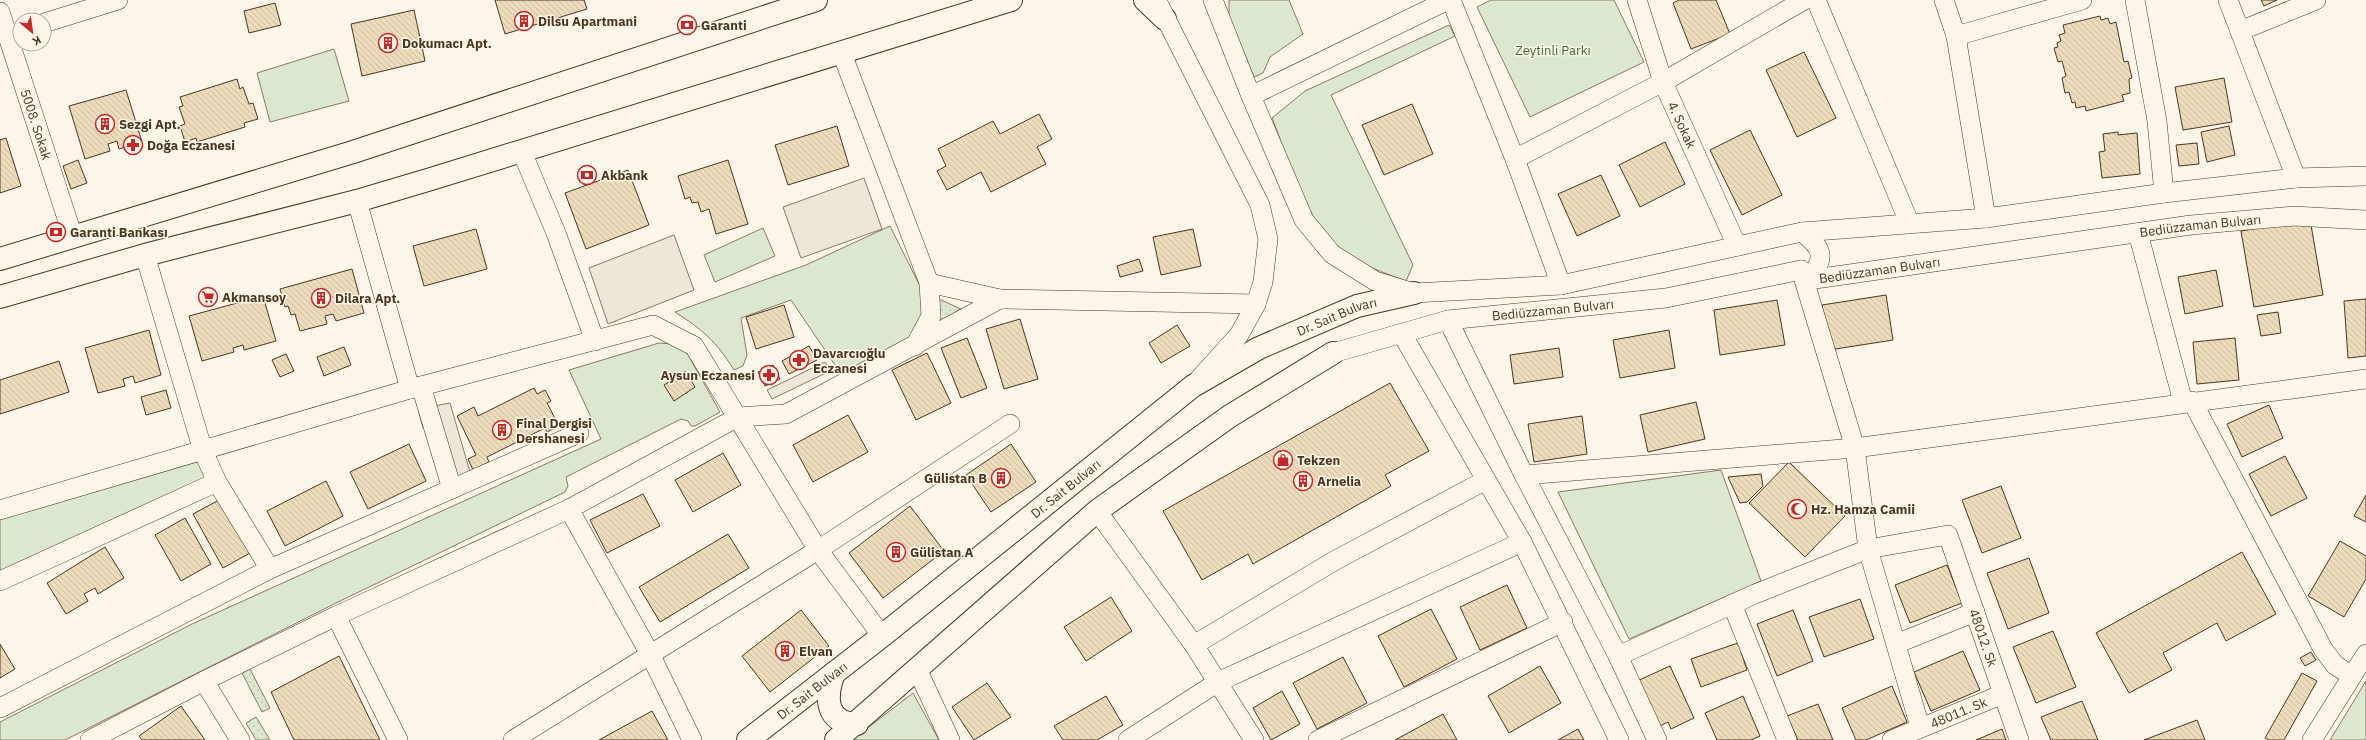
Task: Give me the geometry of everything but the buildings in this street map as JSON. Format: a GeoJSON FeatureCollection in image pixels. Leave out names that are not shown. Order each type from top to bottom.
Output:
{"type":"FeatureCollection","features":[{"type":"Feature","properties":{"kind":"main road"},"geometry":{"type":"LineString","coordinates":[[0,259],[353,152],[780,6],[816,0]]}},
{"type":"Feature","properties":{"kind":"main road"},"geometry":{"type":"LineString","coordinates":[[0,297],[145,255],[357,201],[522,152],[841,51],[1011,0]]}},
{"type":"Feature","properties":{"kind":"main road"},"geometry":{"type":"LineString","coordinates":[[1145,0],[1161,10]]}},
{"type":"Feature","properties":{"kind":"main road","name":"Dr. Sait Bulvarı"},"geometry":{"type":"LineString","coordinates":[[748,740],[882,636],[1193,386],[1259,348],[1357,306],[1414,293]]}},
{"type":"Feature","properties":{"kind":"main road"},"geometry":{"type":"LineString","coordinates":[[836,740],[857,724],[917,669],[1097,511],[1230,416],[1333,353]]}},
{"type":"Feature","properties":{"kind":"main road"},"geometry":{"type":"LineString","coordinates":[[834,673],[828,689],[829,705],[839,720],[846,723],[857,724]]}},
{"type":"Feature","properties":{"kind":"street"},"geometry":{"type":"LineString","coordinates":[[52,21],[118,0]]}},
{"type":"Feature","properties":{"kind":"street"},"geometry":{"type":"LineString","coordinates":[[1213,0],[1251,96],[1304,220],[1332,254],[1375,281],[1414,293]]}},
{"type":"Feature","properties":{"kind":"street"},"geometry":{"type":"LineString","coordinates":[[1251,96],[1449,0],[1515,159],[1560,285]]}},
{"type":"Feature","properties":{"kind":"street","name":"4. Sokak"},"geometry":{"type":"LineString","coordinates":[[1637,0],[1663,82],[1737,246]]}},
{"type":"Feature","properties":{"kind":"street"},"geometry":{"type":"LineString","coordinates":[[1515,159],[1663,82],[1804,0]]}},
{"type":"Feature","properties":{"kind":"street"},"geometry":{"type":"LineString","coordinates":[[1816,0],[1909,222]]}},
{"type":"Feature","properties":{"kind":"street"},"geometry":{"type":"LineString","coordinates":[[1944,0],[1956,36],[1986,218]]}},
{"type":"Feature","properties":{"kind":"street"},"geometry":{"type":"LineString","coordinates":[[1956,36],[2082,0]]}},
{"type":"Feature","properties":{"kind":"street"},"geometry":{"type":"LineString","coordinates":[[2136,0],[2157,121],[2164,193]]}},
{"type":"Feature","properties":{"kind":"street"},"geometry":{"type":"LineString","coordinates":[[2228,0],[2296,178]]}},
{"type":"Feature","properties":{"kind":"street"},"geometry":{"type":"LineString","coordinates":[[2240,32],[2316,0]]}},
{"type":"Feature","properties":{"kind":"street"},"geometry":{"type":"LineString","coordinates":[[1161,10],[1260,205],[1268,239],[1263,282],[1256,304],[1239,335],[1193,386]]}},
{"type":"Feature","properties":{"kind":"street","name":"5008. Sokak"},"geometry":{"type":"LineString","coordinates":[[0,12],[9,33],[73,237]]}},
{"type":"Feature","properties":{"kind":"street"},"geometry":{"type":"LineString","coordinates":[[841,51],[929,283],[930,316],[915,346]]}},
{"type":"Feature","properties":{"kind":"street"},"geometry":{"type":"LineString","coordinates":[[522,152],[556,233],[595,341]]}},
{"type":"Feature","properties":{"kind":"street","name":"Bediüzzaman Bulvarı"},"geometry":{"type":"LineString","coordinates":[[1414,293],[1560,285],[1802,232],[1909,222],[1986,218],[2164,193],[2296,178],[2366,176]]}},
{"type":"Feature","properties":{"kind":"street"},"geometry":{"type":"LineString","coordinates":[[357,201],[415,388],[452,489]]}},
{"type":"Feature","properties":{"kind":"street","name":"Bediüzzaman Bulvarı"},"geometry":{"type":"LineString","coordinates":[[1333,353],[1448,320],[1666,298],[1805,275],[2191,225],[2294,216],[2366,220]]}},
{"type":"Feature","properties":{"kind":"street"},"geometry":{"type":"LineString","coordinates":[[1802,232],[1820,249],[1821,258],[1817,269],[1805,275],[1855,448],[1868,549],[1920,727]]}},
{"type":"Feature","properties":{"kind":"street"},"geometry":{"type":"LineString","coordinates":[[2138,233],[2187,402],[2323,649],[2335,665],[2352,676]]}},
{"type":"Feature","properties":{"kind":"street"},"geometry":{"type":"LineString","coordinates":[[145,255],[202,451],[217,482],[270,569]]}},
{"type":"Feature","properties":{"kind":"street"},"geometry":{"type":"LineString","coordinates":[[929,283],[1000,299],[1256,304]]}},
{"type":"Feature","properties":{"kind":"street"},"geometry":{"type":"LineString","coordinates":[[90,740],[114,735],[204,681],[336,616],[569,509],[738,417],[786,414],[1000,299]]}},
{"type":"Feature","properties":{"kind":"street"},"geometry":{"type":"LineString","coordinates":[[1448,320],[1524,475],[1618,656],[1657,740]]}},
{"type":"Feature","properties":{"kind":"street"},"geometry":{"type":"LineString","coordinates":[[0,510],[415,388],[595,341],[653,324],[694,346],[818,550],[882,636]]}},
{"type":"Feature","properties":{"kind":"street"},"geometry":{"type":"LineString","coordinates":[[1402,334],[1522,542],[1563,622],[1619,740]]}},
{"type":"Feature","properties":{"kind":"street"},"geometry":{"type":"LineString","coordinates":[[1524,475],[1855,448],[2366,379]]}},
{"type":"Feature","properties":{"kind":"street"},"geometry":{"type":"LineString","coordinates":[[512,740],[818,550],[1010,424]]}},
{"type":"Feature","properties":{"kind":"street"},"geometry":{"type":"LineString","coordinates":[[0,708],[270,569],[579,433]]}},
{"type":"Feature","properties":{"kind":"street"},"geometry":{"type":"LineString","coordinates":[[1194,645],[1334,561],[1486,480]]}},
{"type":"Feature","properties":{"kind":"street"},"geometry":{"type":"LineString","coordinates":[[0,581],[217,482]]}},
{"type":"Feature","properties":{"kind":"street"},"geometry":{"type":"LineString","coordinates":[[569,509],[650,654],[692,740]]}},
{"type":"Feature","properties":{"kind":"street"},"geometry":{"type":"LineString","coordinates":[[1097,511],[1194,645],[1254,740]]}},
{"type":"Feature","properties":{"kind":"street","name":"48012. Sk"},"geometry":{"type":"LineString","coordinates":[[1868,549],[1948,535],[2019,740]]}},
{"type":"Feature","properties":{"kind":"street"},"geometry":{"type":"LineString","coordinates":[[1128,740],[1218,682],[1522,542]]}},
{"type":"Feature","properties":{"kind":"street"},"geometry":{"type":"LineString","coordinates":[[1618,656],[1732,604],[1868,549]]}},
{"type":"Feature","properties":{"kind":"street"},"geometry":{"type":"LineString","coordinates":[[1732,604],[1787,740]]}},
{"type":"Feature","properties":{"kind":"street"},"geometry":{"type":"LineString","coordinates":[[1896,644],[1975,612]]}},
{"type":"Feature","properties":{"kind":"street"},"geometry":{"type":"LineString","coordinates":[[336,616],[398,740]]}},
{"type":"Feature","properties":{"kind":"street"},"geometry":{"type":"LineString","coordinates":[[1318,740],[1563,622]]}},
{"type":"Feature","properties":{"kind":"street"},"geometry":{"type":"LineString","coordinates":[[2312,740],[2366,654]]}},
{"type":"Feature","properties":{"kind":"street"},"geometry":{"type":"LineString","coordinates":[[917,669],[950,740]]}},
{"type":"Feature","properties":{"kind":"street"},"geometry":{"type":"LineString","coordinates":[[204,681],[240,740]]}},
{"type":"Feature","properties":{"kind":"street","name":"48011. Sk"},"geometry":{"type":"LineString","coordinates":[[1892,740],[1920,727],[2003,694]]}},
{"type":"Feature","properties":{"kind":"green space"},"geometry":{"type":"Polygon","coordinates":[[[1229,0],[1289,0],[1303,34],[1270,57],[1263,73],[1254,77],[1229,16],[1229,0]]]}},
{"type":"Feature","properties":{"kind":"green space","name":"Zeytinli Parkı"},"geometry":{"type":"Polygon","coordinates":[[[1491,0],[1614,0],[1644,62],[1530,117],[1477,7],[1491,0]]]}},
{"type":"Feature","properties":{"kind":"green space"},"geometry":{"type":"Polygon","coordinates":[[[1449,25],[1455,36],[1331,95],[1413,265],[1406,281],[1355,260],[1340,250],[1329,239],[1308,207],[1272,118],[1305,91],[1449,25]]]}},
{"type":"Feature","properties":{"kind":"green space"},"geometry":{"type":"Polygon","coordinates":[[[334,49],[349,101],[270,122],[257,73],[334,49]]]}},
{"type":"Feature","properties":{"kind":"green space"},"geometry":{"type":"Polygon","coordinates":[[[890,226],[921,288],[923,312],[907,343],[841,374],[791,300],[741,318],[747,355],[743,366],[734,370],[715,343],[694,325],[675,312],[806,265],[890,226]]]}},
{"type":"Feature","properties":{"kind":"green space"},"geometry":{"type":"Polygon","coordinates":[[[763,228],[775,256],[715,282],[704,255],[763,228]]]}},
{"type":"Feature","properties":{"kind":"green space"},"geometry":{"type":"Polygon","coordinates":[[[939,299],[961,309],[936,325],[939,299]]]}},
{"type":"Feature","properties":{"kind":"green space"},"geometry":{"type":"Polygon","coordinates":[[[659,343],[673,344],[687,353],[720,412],[695,426],[691,426],[688,421],[681,419],[566,477],[568,486],[565,492],[336,603],[65,740],[0,740],[0,722],[192,624],[601,439],[569,370],[659,343]]]}},
{"type":"Feature","properties":{"kind":"green space"},"geometry":{"type":"Polygon","coordinates":[[[203,451],[217,482],[0,581],[0,510],[203,451]]]}},
{"type":"Feature","properties":{"kind":"green space"},"geometry":{"type":"Polygon","coordinates":[[[1721,470],[1761,581],[1629,639],[1558,492],[1721,470]]]}},
{"type":"Feature","properties":{"kind":"green space"},"geometry":{"type":"Polygon","coordinates":[[[250,669],[270,708],[262,712],[242,673],[250,669]]]}},
{"type":"Feature","properties":{"kind":"green space"},"geometry":{"type":"Polygon","coordinates":[[[2366,681],[2366,740],[2330,740],[2366,681]]]}},
{"type":"Feature","properties":{"kind":"green space"},"geometry":{"type":"Polygon","coordinates":[[[913,693],[939,740],[852,740],[913,693]]]}},
{"type":"Feature","properties":{"kind":"green space"},"geometry":{"type":"Polygon","coordinates":[[[256,717],[270,740],[256,740],[246,723],[256,717]]]}},
{"type":"Feature","properties":{"kind":"shaded area"},"geometry":{"type":"Polygon","coordinates":[[[864,178],[882,229],[801,258],[783,207],[864,178]]]}},
{"type":"Feature","properties":{"kind":"shaded area"},"geometry":{"type":"Polygon","coordinates":[[[674,235],[694,290],[608,324],[589,268],[674,235]]]}},
{"type":"Feature","properties":{"kind":"shaded area"},"geometry":{"type":"Polygon","coordinates":[[[825,362],[830,371],[772,399],[767,390],[825,362]]]}},
{"type":"Feature","properties":{"kind":"shaded area"},"geometry":{"type":"Polygon","coordinates":[[[450,403],[470,472],[447,481],[429,432],[423,428],[418,409],[450,403]]]}},
{"type":"Feature","properties":{"kind":"place","name":"Dilsu Apartmani"},"geometry":{"type":"Point","coordinates":[524,21]}},
{"type":"Feature","properties":{"kind":"place","name":"Garanti"},"geometry":{"type":"Point","coordinates":[687,25]}},
{"type":"Feature","properties":{"kind":"place","name":"Dokumacı Apt."},"geometry":{"type":"Point","coordinates":[388,43]}},
{"type":"Feature","properties":{"kind":"place","name":"Sezgi Apt."},"geometry":{"type":"Point","coordinates":[105,124]}},
{"type":"Feature","properties":{"kind":"place","name":"Doğa Eczanesi"},"geometry":{"type":"Point","coordinates":[133,145]}},
{"type":"Feature","properties":{"kind":"place","name":"Akbank"},"geometry":{"type":"Point","coordinates":[587,175]}},
{"type":"Feature","properties":{"kind":"place","name":"Garanti Bankası"},"geometry":{"type":"Point","coordinates":[56,232]}},
{"type":"Feature","properties":{"kind":"place","name":"Akmansoy"},"geometry":{"type":"Point","coordinates":[208,297]}},
{"type":"Feature","properties":{"kind":"place","name":"Dilara Apt."},"geometry":{"type":"Point","coordinates":[321,298]}},
{"type":"Feature","properties":{"kind":"place","name":"Davarcıoğlu Eczanesi"},"geometry":{"type":"Point","coordinates":[799,360]}},
{"type":"Feature","properties":{"kind":"place","name":"Aysun Eczanesi"},"geometry":{"type":"Point","coordinates":[769,375]}},
{"type":"Feature","properties":{"kind":"place","name":"Final Dergisi Dershanesi"},"geometry":{"type":"Point","coordinates":[502,430]}},
{"type":"Feature","properties":{"kind":"place","name":"Tekzen"},"geometry":{"type":"Point","coordinates":[1283,460]}},
{"type":"Feature","properties":{"kind":"place","name":"Gülistan B"},"geometry":{"type":"Point","coordinates":[1001,478]}},
{"type":"Feature","properties":{"kind":"place","name":"Arnelia"},"geometry":{"type":"Point","coordinates":[1303,481]}},
{"type":"Feature","properties":{"kind":"place","name":"Hz. Hamza Camii"},"geometry":{"type":"Point","coordinates":[1797,509]}},
{"type":"Feature","properties":{"kind":"place","name":"Gülistan A"},"geometry":{"type":"Point","coordinates":[896,552]}},
{"type":"Feature","properties":{"kind":"place","name":"Elvan"},"geometry":{"type":"Point","coordinates":[785,651]}}]}
